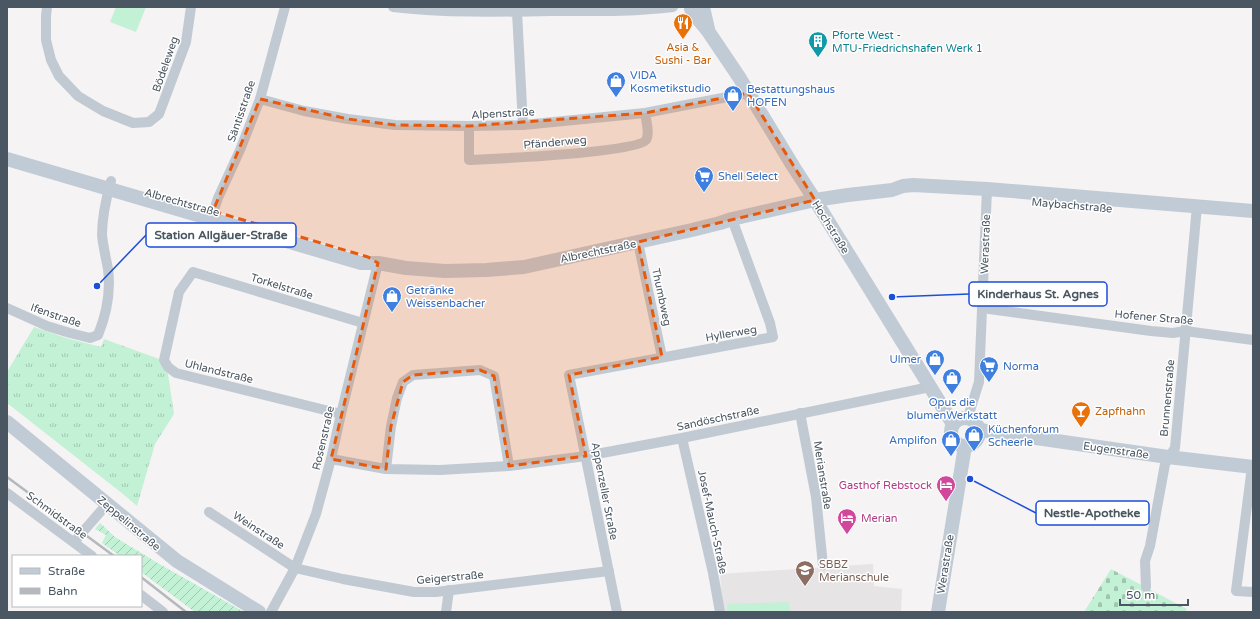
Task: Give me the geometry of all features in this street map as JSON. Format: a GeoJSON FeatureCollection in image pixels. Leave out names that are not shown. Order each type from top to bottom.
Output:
{"type":"FeatureCollection","features":[{"type":"Feature","properties":{"kind":"main road","name":"Hochstraße"},"geometry":{"type":"LineString","coordinates":[[692,7],[698,19],[708,31],[815,200],[953,424]]}},
{"type":"Feature","properties":{"kind":"main road","name":"Albrechtstraße"},"geometry":{"type":"LineString","coordinates":[[7,151],[110,185],[212,215],[368,257],[378,263],[406,268],[445,271],[493,270],[524,267],[638,242],[815,200]]}},
{"type":"Feature","properties":{"kind":"main road","name":"Albrechtstraße"},"geometry":{"type":"LineString","coordinates":[[7,159],[110,185]]}},
{"type":"Feature","properties":{"kind":"main road","name":"Maybachstraße"},"geometry":{"type":"LineString","coordinates":[[815,200],[892,190],[898,194],[957,195],[987,193],[1197,211],[1253,220]]}},
{"type":"Feature","properties":{"kind":"main road","name":"Maybachstraße"},"geometry":{"type":"LineString","coordinates":[[1197,211],[1253,211]]}},
{"type":"Feature","properties":{"kind":"main road"},"geometry":{"type":"LineString","coordinates":[[968,418],[975,421],[980,430],[979,436],[971,445],[959,445],[952,438],[951,429],[957,420],[968,418]]}},
{"type":"Feature","properties":{"kind":"main road","name":"Zeppelinstraße"},"geometry":{"type":"LineString","coordinates":[[7,422],[177,561],[198,576],[259,612]]}},
{"type":"Feature","properties":{"kind":"main road","name":"Eugenstraße"},"geometry":{"type":"LineString","coordinates":[[980,430],[1168,457],[1253,467]]}},
{"type":"Feature","properties":{"kind":"main road","name":"Werastraße"},"geometry":{"type":"LineString","coordinates":[[938,612],[965,446]]}},
{"type":"Feature","properties":{"kind":"street","name":"Bödeleweg"},"geometry":{"type":"LineString","coordinates":[[47,7],[46,40],[51,60],[59,76],[78,96],[103,111],[133,123],[149,122],[159,114],[184,49],[191,7]]}},
{"type":"Feature","properties":{"kind":"street","name":"Säntisstraße"},"geometry":{"type":"LineString","coordinates":[[212,215],[260,99],[285,7]]}},
{"type":"Feature","properties":{"kind":"street"},"geometry":{"type":"LineString","coordinates":[[393,7],[426,11],[517,12],[631,11],[649,8],[673,7]]}},
{"type":"Feature","properties":{"kind":"street"},"geometry":{"type":"LineString","coordinates":[[517,12],[523,124]]}},
{"type":"Feature","properties":{"kind":"street","name":"Alpenstraße"},"geometry":{"type":"LineString","coordinates":[[260,99],[304,111],[355,120],[395,125],[469,126],[523,124],[645,113],[748,93]]}},
{"type":"Feature","properties":{"kind":"street","name":"Pfänderweg"},"geometry":{"type":"LineString","coordinates":[[469,126],[469,160],[535,157],[612,149],[641,144],[646,140],[648,135],[645,113]]}},
{"type":"Feature","properties":{"kind":"street","name":"Ifenstraße"},"geometry":{"type":"LineString","coordinates":[[7,308],[47,326],[70,333],[90,338],[98,335],[108,306],[108,270],[102,237],[102,216],[110,185]]}},
{"type":"Feature","properties":{"kind":"street","name":"Werastraße"},"geometry":{"type":"LineString","coordinates":[[968,418],[979,382],[987,193]]}},
{"type":"Feature","properties":{"kind":"street","name":"Brunnenstraße"},"geometry":{"type":"LineString","coordinates":[[1146,587],[1145,561],[1150,546],[1165,464],[1175,448],[1197,211]]}},
{"type":"Feature","properties":{"kind":"street","name":"Hyllerweg"},"geometry":{"type":"LineString","coordinates":[[569,375],[773,338],[770,323],[732,219]]}},
{"type":"Feature","properties":{"kind":"street","name":"Thumbweg"},"geometry":{"type":"LineString","coordinates":[[638,242],[662,358]]}},
{"type":"Feature","properties":{"kind":"street","name":"Rosenstraße"},"geometry":{"type":"LineString","coordinates":[[271,612],[295,568],[316,514],[331,459],[378,263]]}},
{"type":"Feature","properties":{"kind":"street","name":"Torkelstraße"},"geometry":{"type":"LineString","coordinates":[[194,272],[364,323]]}},
{"type":"Feature","properties":{"kind":"street","name":"Uhlandstraße"},"geometry":{"type":"LineString","coordinates":[[194,272],[179,292],[164,360],[168,367],[176,373],[341,414]]}},
{"type":"Feature","properties":{"kind":"street","name":"Hofener Straße"},"geometry":{"type":"LineString","coordinates":[[982,308],[1151,331],[1173,333],[1185,332],[1253,340]]}},
{"type":"Feature","properties":{"kind":"street"},"geometry":{"type":"LineString","coordinates":[[386,469],[391,426],[397,398],[403,382],[413,375],[480,370],[494,376],[510,466]]}},
{"type":"Feature","properties":{"kind":"street","name":"Appenzeller Straße"},"geometry":{"type":"LineString","coordinates":[[569,375],[617,612]]}},
{"type":"Feature","properties":{"kind":"street","name":"Sandöschstraße"},"geometry":{"type":"LineString","coordinates":[[331,459],[386,469],[440,470],[510,466],[586,456],[682,438],[930,387]]}},
{"type":"Feature","properties":{"kind":"street","name":"Merianstraße"},"geometry":{"type":"LineString","coordinates":[[800,413],[816,497],[823,565]]}},
{"type":"Feature","properties":{"kind":"street","name":"Josef-Mauch-Straße"},"geometry":{"type":"LineString","coordinates":[[682,438],[720,612]]}},
{"type":"Feature","properties":{"kind":"street","name":"Eugenstraße"},"geometry":{"type":"LineString","coordinates":[[1253,467],[1236,591],[1253,592]]}},
{"type":"Feature","properties":{"kind":"street","name":"Schmidstraße"},"geometry":{"type":"LineString","coordinates":[[7,493],[91,555]]}},
{"type":"Feature","properties":{"kind":"street"},"geometry":{"type":"LineString","coordinates":[[74,542],[107,504]]}},
{"type":"Feature","properties":{"kind":"street","name":"Weinstraße"},"geometry":{"type":"LineString","coordinates":[[209,512],[295,568]]}},
{"type":"Feature","properties":{"kind":"street","name":"Geigerstraße"},"geometry":{"type":"LineString","coordinates":[[295,568],[343,579],[414,592],[436,592],[609,571]]}},
{"type":"Feature","properties":{"kind":"street"},"geometry":{"type":"LineString","coordinates":[[446,612],[449,590]]}},
{"type":"Feature","properties":{"kind":"street"},"geometry":{"type":"LineString","coordinates":[[142,596],[163,612]]}},
{"type":"Feature","properties":{"kind":"highlighted area"},"geometry":{"type":"Polygon","coordinates":[[[748,93],[815,200],[638,242],[662,357],[569,375],[586,456],[509,466],[494,376],[480,370],[413,375],[403,382],[391,426],[386,469],[331,459],[378,263],[368,257],[213,211],[260,99],[348,119],[395,125],[469,126],[645,113],[748,93]]]}},
{"type":"Feature","properties":{"kind":"shaded area","name":"SBBZ Merianschule"},"geometry":{"type":"Polygon","coordinates":[[[873,564],[874,586],[902,589],[901,612],[723,612],[720,574],[873,564]]]}},
{"type":"Feature","properties":{"kind":"green space"},"geometry":{"type":"Polygon","coordinates":[[[116,7],[146,7],[136,32],[110,22],[116,7]]]}},
{"type":"Feature","properties":{"kind":"green space"},"geometry":{"type":"Polygon","coordinates":[[[34,327],[66,338],[101,347],[104,339],[162,360],[163,366],[168,374],[174,414],[155,444],[137,506],[7,403],[7,372],[34,327]]]}},
{"type":"Feature","properties":{"kind":"green space"},"geometry":{"type":"Polygon","coordinates":[[[100,523],[115,537],[244,612],[195,612],[142,573],[142,555],[119,555],[102,543],[106,535],[95,529],[100,523]]]}},
{"type":"Feature","properties":{"kind":"green space"},"geometry":{"type":"Polygon","coordinates":[[[1111,569],[1187,609],[1185,612],[1084,612],[1111,569]]]}},
{"type":"Feature","properties":{"kind":"green space"},"geometry":{"type":"Polygon","coordinates":[[[789,602],[790,612],[727,612],[727,604],[789,602]]]}},
{"type":"Feature","properties":{"kind":"railway"},"geometry":{"type":"LineString","coordinates":[[7,477],[113,555]]}},
{"type":"Feature","properties":{"kind":"railway"},"geometry":{"type":"LineString","coordinates":[[142,578],[186,612]]}},
{"type":"Feature","properties":{"kind":"place","name":"Asia & Sushi - Bar"},"geometry":{"type":"Point","coordinates":[683,40]}},
{"type":"Feature","properties":{"kind":"place","name":"Pforte West - MTU-Friedrichshafen Werk 1"},"geometry":{"type":"Point","coordinates":[818,58]}},
{"type":"Feature","properties":{"kind":"place","name":"VIDA Kosmetikstudio"},"geometry":{"type":"Point","coordinates":[616,98]}},
{"type":"Feature","properties":{"kind":"place","name":"Bestattungshaus HOFEN"},"geometry":{"type":"Point","coordinates":[733,112]}},
{"type":"Feature","properties":{"kind":"place","name":"Shell Select"},"geometry":{"type":"Point","coordinates":[704,193]}},
{"type":"Feature","properties":{"kind":"place","name":"Station Allgäuer-Straße"},"geometry":{"type":"Point","coordinates":[97,286]}},
{"type":"Feature","properties":{"kind":"place","name":"Kinderhaus St. Agnes"},"geometry":{"type":"Point","coordinates":[892,297]}},
{"type":"Feature","properties":{"kind":"place","name":"Getränke Weissenbacher"},"geometry":{"type":"Point","coordinates":[392,313]}},
{"type":"Feature","properties":{"kind":"place","name":"Ulmer"},"geometry":{"type":"Point","coordinates":[935,376]}},
{"type":"Feature","properties":{"kind":"place","name":"Norma"},"geometry":{"type":"Point","coordinates":[989,383]}},
{"type":"Feature","properties":{"kind":"place","name":"Opus die blumenWerkstatt"},"geometry":{"type":"Point","coordinates":[952,395]}},
{"type":"Feature","properties":{"kind":"place","name":"Zapfhahn"},"geometry":{"type":"Point","coordinates":[1081,428]}},
{"type":"Feature","properties":{"kind":"place","name":"Küchenforum Scheerle"},"geometry":{"type":"Point","coordinates":[974,452]}},
{"type":"Feature","properties":{"kind":"place","name":"Amplifon"},"geometry":{"type":"Point","coordinates":[951,457]}},
{"type":"Feature","properties":{"kind":"place","name":"Nestle-Apotheke"},"geometry":{"type":"Point","coordinates":[970,479]}},
{"type":"Feature","properties":{"kind":"place","name":"Gasthof Rebstock"},"geometry":{"type":"Point","coordinates":[946,502]}},
{"type":"Feature","properties":{"kind":"place","name":"Merian"},"geometry":{"type":"Point","coordinates":[847,535]}},
{"type":"Feature","properties":{"kind":"place","name":"SBBZ Merianschule"},"geometry":{"type":"Point","coordinates":[805,587]}}]}
